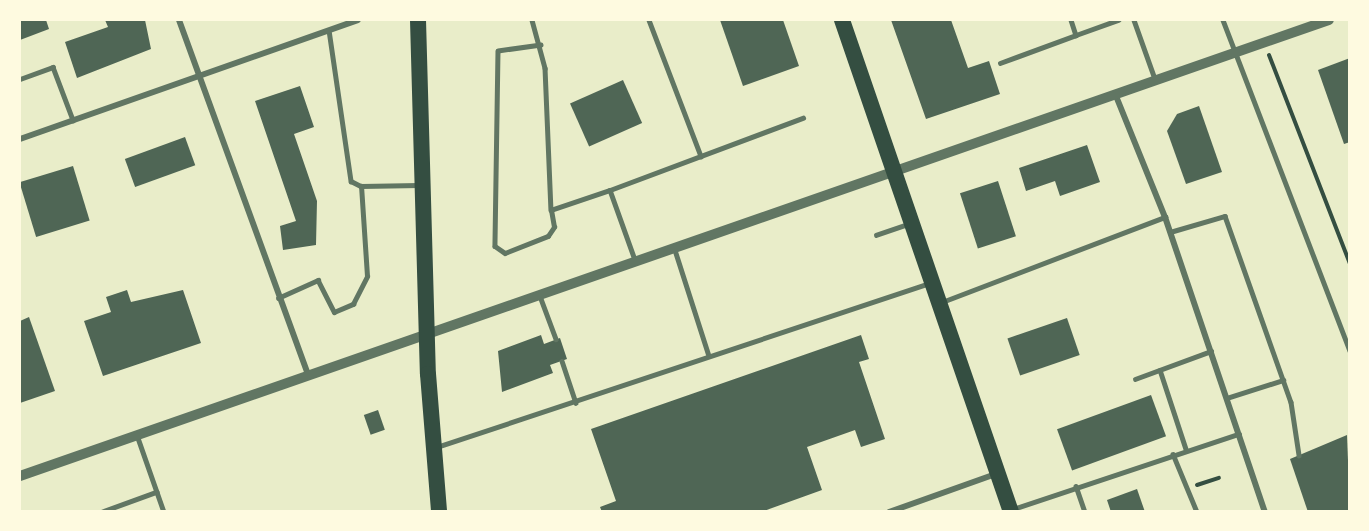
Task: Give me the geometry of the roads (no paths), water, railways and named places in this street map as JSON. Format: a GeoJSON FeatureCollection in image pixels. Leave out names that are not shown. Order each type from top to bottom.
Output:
{"type":"FeatureCollection","features":[{"type":"Feature","properties":{"kind":"highway"},"geometry":{"type":"LineString","coordinates":[[417,20],[426,334],[432,449],[439,512]]}},
{"type":"Feature","properties":{"kind":"highway"},"geometry":{"type":"LineString","coordinates":[[842,20],[896,170],[1011,511]]}},
{"type":"Feature","properties":{"kind":"street"},"geometry":{"type":"LineString","coordinates":[[179,20],[278,298],[308,375]]}},
{"type":"Feature","properties":{"kind":"street"},"geometry":{"type":"LineString","coordinates":[[20,139],[358,20]]}},
{"type":"Feature","properties":{"kind":"street"},"geometry":{"type":"LineString","coordinates":[[20,476],[635,260],[1116,96],[1236,53],[1311,23],[1329,20]]}},
{"type":"Feature","properties":{"kind":"street"},"geometry":{"type":"LineString","coordinates":[[1116,96],[1165,217],[1265,512]]}},
{"type":"Feature","properties":{"kind":"street"},"geometry":{"type":"LineString","coordinates":[[889,512],[998,473]]}},
{"type":"Feature","properties":{"kind":"lane"},"geometry":{"type":"LineString","coordinates":[[532,20],[541,45],[554,227],[548,236],[505,253],[495,246],[498,51],[541,45]]}},
{"type":"Feature","properties":{"kind":"lane"},"geometry":{"type":"LineString","coordinates":[[649,20],[701,156]]}},
{"type":"Feature","properties":{"kind":"lane"},"geometry":{"type":"LineString","coordinates":[[1071,20],[1076,35]]}},
{"type":"Feature","properties":{"kind":"lane"},"geometry":{"type":"LineString","coordinates":[[1000,63],[1118,20]]}},
{"type":"Feature","properties":{"kind":"lane"},"geometry":{"type":"LineString","coordinates":[[1134,20],[1156,81]]}},
{"type":"Feature","properties":{"kind":"lane"},"geometry":{"type":"LineString","coordinates":[[1223,20],[1350,350]]}},
{"type":"Feature","properties":{"kind":"lane"},"geometry":{"type":"LineString","coordinates":[[278,298],[318,280],[334,312],[353,304],[367,276],[361,186],[348,173],[329,30]]}},
{"type":"Feature","properties":{"kind":"lane"},"geometry":{"type":"LineString","coordinates":[[20,79],[53,67],[73,120]]}},
{"type":"Feature","properties":{"kind":"lane"},"geometry":{"type":"LineString","coordinates":[[551,210],[803,118]]}},
{"type":"Feature","properties":{"kind":"lane"},"geometry":{"type":"LineString","coordinates":[[361,186],[421,184]]}},
{"type":"Feature","properties":{"kind":"lane"},"geometry":{"type":"LineString","coordinates":[[610,190],[635,260]]}},
{"type":"Feature","properties":{"kind":"lane"},"geometry":{"type":"LineString","coordinates":[[1170,232],[1225,216],[1283,380],[1299,455]]}},
{"type":"Feature","properties":{"kind":"lane"},"geometry":{"type":"LineString","coordinates":[[940,303],[1165,217]]}},
{"type":"Feature","properties":{"kind":"lane"},"geometry":{"type":"LineString","coordinates":[[876,235],[912,222]]}},
{"type":"Feature","properties":{"kind":"lane"},"geometry":{"type":"LineString","coordinates":[[674,247],[709,356]]}},
{"type":"Feature","properties":{"kind":"lane"},"geometry":{"type":"LineString","coordinates":[[432,449],[576,403],[709,356],[933,282]]}},
{"type":"Feature","properties":{"kind":"lane"},"geometry":{"type":"LineString","coordinates":[[540,295],[556,339]]}},
{"type":"Feature","properties":{"kind":"lane"},"geometry":{"type":"LineString","coordinates":[[1135,379],[1210,351]]}},
{"type":"Feature","properties":{"kind":"lane"},"geometry":{"type":"LineString","coordinates":[[562,361],[576,403]]}},
{"type":"Feature","properties":{"kind":"lane"},"geometry":{"type":"LineString","coordinates":[[1160,370],[1186,449]]}},
{"type":"Feature","properties":{"kind":"lane"},"geometry":{"type":"LineString","coordinates":[[1227,398],[1283,380]]}},
{"type":"Feature","properties":{"kind":"lane"},"geometry":{"type":"LineString","coordinates":[[1011,511],[1186,449],[1239,434]]}},
{"type":"Feature","properties":{"kind":"lane"},"geometry":{"type":"LineString","coordinates":[[137,435],[164,512]]}},
{"type":"Feature","properties":{"kind":"lane"},"geometry":{"type":"LineString","coordinates":[[1173,454],[1197,512]]}},
{"type":"Feature","properties":{"kind":"lane"},"geometry":{"type":"LineString","coordinates":[[1077,486],[1085,512]]}},
{"type":"Feature","properties":{"kind":"lane"},"geometry":{"type":"LineString","coordinates":[[101,512],[156,492]]}}]}
